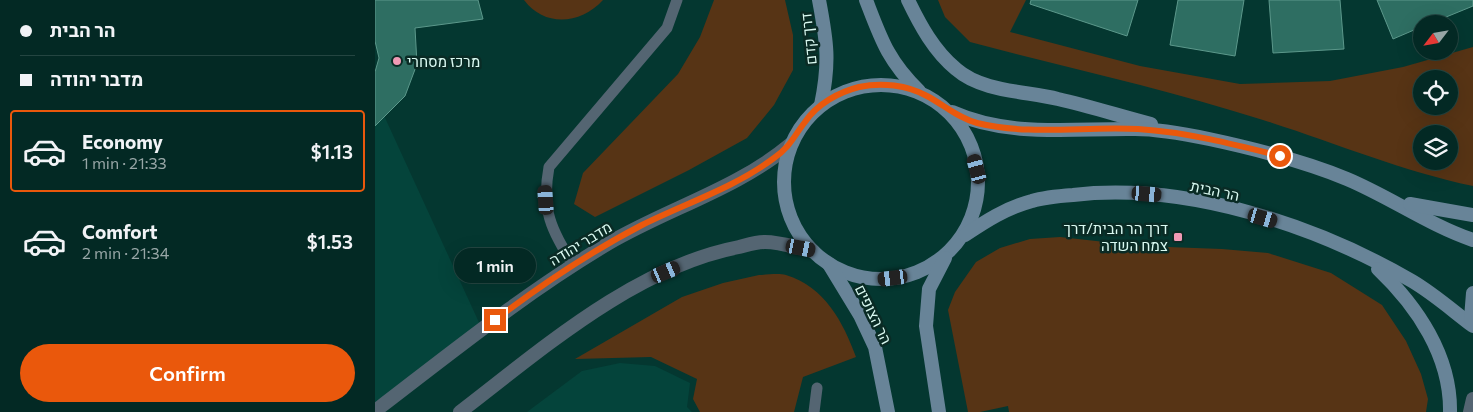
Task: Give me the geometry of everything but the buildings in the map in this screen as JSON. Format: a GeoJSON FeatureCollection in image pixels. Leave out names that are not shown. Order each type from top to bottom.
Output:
{"type":"FeatureCollection","features":[{"type":"Feature","properties":{"kind":"main road","name":"דרך קדם"},"geometry":{"type":"LineString","coordinates":[[819,0],[828,52],[827,75],[821,105]]}},
{"type":"Feature","properties":{"kind":"main road"},"geometry":{"type":"LineString","coordinates":[[867,0],[888,56],[899,72],[921,94],[947,110],[975,122],[1040,131],[1137,129],[1207,139]]}},
{"type":"Feature","properties":{"kind":"main road"},"geometry":{"type":"LineString","coordinates":[[908,0],[931,42],[957,70],[974,80],[997,87],[1058,99],[1207,139],[1280,156],[1335,175],[1390,199],[1473,240]]}},
{"type":"Feature","properties":{"kind":"main road"},"geometry":{"type":"LineString","coordinates":[[921,94],[889,85],[875,85],[839,94],[821,105],[806,120],[791,144],[785,164],[784,180],[788,210],[803,240],[813,251],[829,263],[857,276],[880,280],[905,277],[933,264],[946,255],[962,237],[976,207],[977,169],[971,146],[965,133],[947,110]]}},
{"type":"Feature","properties":{"kind":"main road","name":"הר הבית"},"geometry":{"type":"LineString","coordinates":[[962,237],[996,214],[1033,200],[1119,192],[1159,195],[1227,208],[1315,235],[1413,282],[1473,326]]}},
{"type":"Feature","properties":{"kind":"main road"},"geometry":{"type":"LineString","coordinates":[[1390,199],[1473,215]]}},
{"type":"Feature","properties":{"kind":"main road"},"geometry":{"type":"LineString","coordinates":[[939,412],[926,326],[929,289],[946,255]]}},
{"type":"Feature","properties":{"kind":"main road"},"geometry":{"type":"LineString","coordinates":[[1362,256],[1392,282],[1427,329],[1441,358],[1447,377],[1450,412]]}},
{"type":"Feature","properties":{"kind":"main road","name":"הר הצופים"},"geometry":{"type":"LineString","coordinates":[[829,263],[875,347],[888,412]]}},
{"type":"Feature","properties":{"kind":"main road"},"geometry":{"type":"LineString","coordinates":[[1473,293],[1471,318],[1473,326]]}},
{"type":"Feature","properties":{"kind":"street","name":"מדבר יהודה"},"geometry":{"type":"LineString","coordinates":[[375,412],[534,291],[573,265],[643,225],[733,184],[774,158],[791,144]]}},
{"type":"Feature","properties":{"kind":"street"},"geometry":{"type":"LineString","coordinates":[[460,412],[563,334],[635,288],[666,272],[720,251],[764,242],[813,251]]}},
{"type":"Feature","properties":{"kind":"street"},"geometry":{"type":"LineString","coordinates":[[1470,412],[1473,399]]}},
{"type":"Feature","properties":{"kind":"lane"},"geometry":{"type":"LineString","coordinates":[[573,265],[553,231],[547,211],[545,188],[549,167],[667,28],[677,0]]}},
{"type":"Feature","properties":{"kind":"lane"},"geometry":{"type":"LineString","coordinates":[[814,412],[817,388]]}},
{"type":"Feature","properties":{"kind":"shaded area"},"geometry":{"type":"Polygon","coordinates":[[[524,0],[603,0],[594,8],[574,18],[552,19],[533,9],[524,0]]]}},
{"type":"Feature","properties":{"kind":"shaded area"},"geometry":{"type":"Polygon","coordinates":[[[714,0],[785,0],[793,35],[793,70],[774,105],[747,138],[689,170],[595,217],[574,204],[583,173],[678,74],[700,37],[714,0]]]}},
{"type":"Feature","properties":{"kind":"shaded area"},"geometry":{"type":"Polygon","coordinates":[[[938,0],[1026,0],[1010,32],[1140,66],[1240,84],[1330,81],[1403,67],[1428,60],[1458,60],[1458,51],[1473,47],[1473,186],[1413,170],[1458,170],[1458,125],[1413,125],[1413,170],[1191,98],[970,42],[945,17],[938,0]]]}},
{"type":"Feature","properties":{"kind":"shaded area"},"geometry":{"type":"Polygon","coordinates":[[[375,96],[482,329],[375,411],[375,96]]]}},
{"type":"Feature","properties":{"kind":"shaded area"},"geometry":{"type":"Polygon","coordinates":[[[1060,237],[1141,246],[1268,253],[1331,273],[1382,305],[1406,341],[1421,374],[1428,399],[1426,412],[1009,412],[1008,406],[980,412],[968,412],[948,310],[955,292],[976,262],[1000,248],[1030,239],[1060,237]]]}},
{"type":"Feature","properties":{"kind":"shaded area"},"geometry":{"type":"Polygon","coordinates":[[[759,275],[786,275],[812,288],[831,307],[845,331],[856,357],[803,377],[794,412],[700,412],[693,399],[697,379],[651,357],[575,359],[682,297],[723,283],[759,275]]]}},
{"type":"Feature","properties":{"kind":"shaded area"},"geometry":{"type":"Polygon","coordinates":[[[620,363],[655,366],[690,383],[687,407],[692,412],[527,412],[582,371],[620,363]]]}},
{"type":"Feature","properties":{"kind":"place","name":"מרכז מסחרי"},"geometry":{"type":"Point","coordinates":[397,61]}},
{"type":"Feature","properties":{"kind":"place","name":"דרך הר הבית/דרך צמח השדה"},"geometry":{"type":"Point","coordinates":[1178,237]}},
{"type":"Feature","properties":{"kind":"route"},"geometry":{"type":"LineString","coordinates":[[495,320],[534,291],[610,243],[643,225],[733,184],[753,172],[791,144],[806,120],[821,105],[839,94],[857,88],[889,85],[911,89],[927,96],[947,110],[975,122],[1001,127],[1040,131],[1137,129],[1168,132],[1241,146],[1280,156]]}}]}
